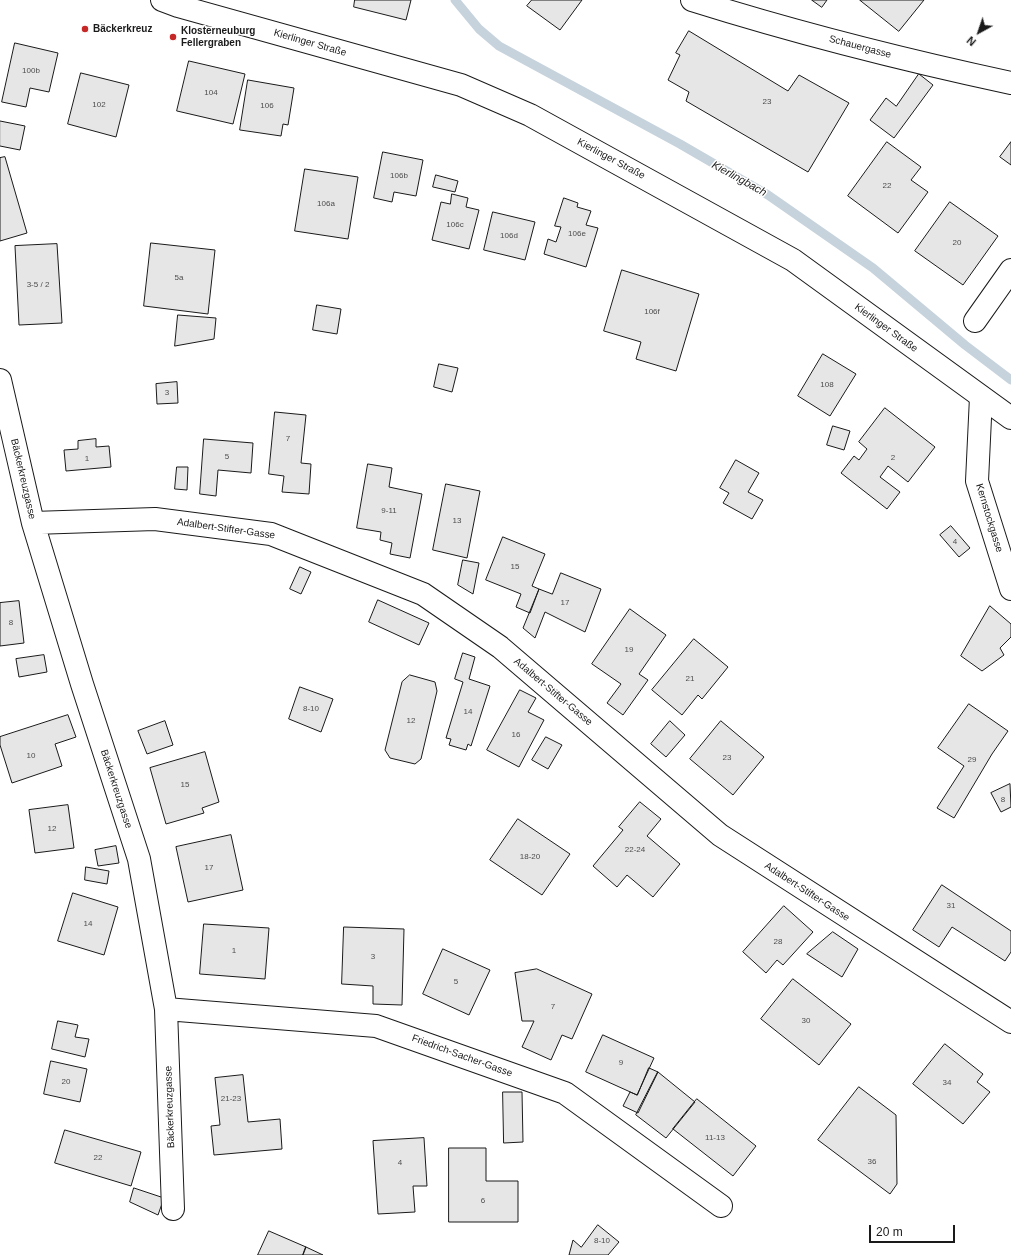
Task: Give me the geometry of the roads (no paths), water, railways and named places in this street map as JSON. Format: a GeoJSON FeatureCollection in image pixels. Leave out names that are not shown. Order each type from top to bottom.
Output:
{"type":"FeatureCollection","features":[{"type":"Feature","properties":{"kind":"street","name":"Kierlinger Straße"},"geometry":{"type":"LineString","coordinates":[[162,0],[461,85],[530,115],[793,260],[1011,418]]}},
{"type":"Feature","properties":{"kind":"street","name":"Schauergasse"},"geometry":{"type":"LineString","coordinates":[[706,2],[751,19],[921,63],[1011,83]]}},
{"type":"Feature","properties":{"kind":"street"},"geometry":{"type":"LineString","coordinates":[[975,321],[1011,270]]}},
{"type":"Feature","properties":{"kind":"street","name":"Bäckerkreuzgasse"},"geometry":{"type":"LineString","coordinates":[[0,380],[33,522],[82,684],[139,859],[166,1009],[173,1209]]}},
{"type":"Feature","properties":{"kind":"street","name":"Kernstockgasse"},"geometry":{"type":"LineString","coordinates":[[981,397],[977,481],[1011,589]]}},
{"type":"Feature","properties":{"kind":"street","name":"Adalbert-Stifter-Gasse"},"geometry":{"type":"LineString","coordinates":[[33,522],[155,519],[271,534],[423,594],[500,647],[720,835],[1011,1022]]}},
{"type":"Feature","properties":{"kind":"street","name":"Friedrich-Sacher-Gasse"},"geometry":{"type":"LineString","coordinates":[[166,1009],[376,1026],[565,1093],[721,1206]]}},
{"type":"Feature","properties":{"kind":"waterway","name":"Kierlingbach"},"geometry":{"type":"LineString","coordinates":[[455,0],[479,29],[499,46],[680,144],[768,195],[873,268],[965,345],[1011,380]]}},
{"type":"Feature","properties":{"kind":"place","name":"Bäckerkreuz"},"geometry":{"type":"Point","coordinates":[85,29]}},
{"type":"Feature","properties":{"kind":"place","name":"Klosterneuburg Fellergraben"},"geometry":{"type":"Point","coordinates":[173,37]}}]}
